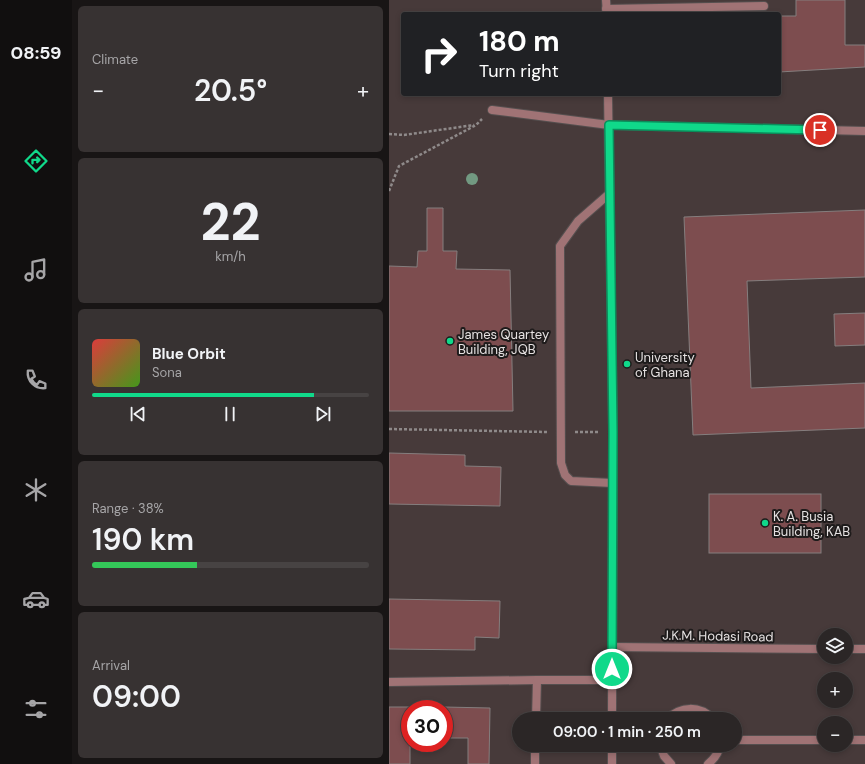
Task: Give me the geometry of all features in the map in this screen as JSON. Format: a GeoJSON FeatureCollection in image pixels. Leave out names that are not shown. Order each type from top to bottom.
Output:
{"type":"FeatureCollection","features":[{"type":"Feature","properties":{"kind":"street"},"geometry":{"type":"LineString","coordinates":[[606,0],[607,12],[764,6]]}},
{"type":"Feature","properties":{"kind":"street"},"geometry":{"type":"LineString","coordinates":[[608,96],[613,432],[612,712]]}},
{"type":"Feature","properties":{"kind":"street"},"geometry":{"type":"LineString","coordinates":[[492,110],[609,125],[865,131]]}},
{"type":"Feature","properties":{"kind":"street"},"geometry":{"type":"LineString","coordinates":[[610,193],[578,221],[560,246],[561,463],[565,475],[571,481],[612,483]]}},
{"type":"Feature","properties":{"kind":"street","name":"J.K.M. Hodasi Road"},"geometry":{"type":"LineString","coordinates":[[612,647],[817,649]]}},
{"type":"Feature","properties":{"kind":"street"},"geometry":{"type":"LineString","coordinates":[[853,649],[865,650]]}},
{"type":"Feature","properties":{"kind":"street"},"geometry":{"type":"LineString","coordinates":[[536,712],[537,680]]}},
{"type":"Feature","properties":{"kind":"street"},"geometry":{"type":"LineString","coordinates":[[389,682],[612,680]]}},
{"type":"Feature","properties":{"kind":"street"},"geometry":{"type":"LineString","coordinates":[[676,712],[690,708],[704,712]]}},
{"type":"Feature","properties":{"kind":"street"},"geometry":{"type":"LineString","coordinates":[[742,740],[817,740]]}},
{"type":"Feature","properties":{"kind":"street"},"geometry":{"type":"LineString","coordinates":[[853,740],[865,740]]}},
{"type":"Feature","properties":{"kind":"street"},"geometry":{"type":"LineString","coordinates":[[535,752],[535,764]]}},
{"type":"Feature","properties":{"kind":"street"},"geometry":{"type":"LineString","coordinates":[[613,752],[613,764]]}},
{"type":"Feature","properties":{"kind":"street"},"geometry":{"type":"LineString","coordinates":[[663,752],[671,764]]}},
{"type":"Feature","properties":{"kind":"street"},"geometry":{"type":"LineString","coordinates":[[708,764],[714,759],[718,752]]}},
{"type":"Feature","properties":{"kind":"path"},"geometry":{"type":"LineString","coordinates":[[389,191],[399,166],[477,125],[492,110]]}},
{"type":"Feature","properties":{"kind":"path"},"geometry":{"type":"LineString","coordinates":[[389,134],[404,135],[477,125]]}},
{"type":"Feature","properties":{"kind":"path"},"geometry":{"type":"LineString","coordinates":[[389,429],[613,432]]}},
{"type":"Feature","properties":{"kind":"shaded area","name":"University of Ghana"},"geometry":{"type":"Polygon","coordinates":[[[389,0],[865,0],[865,764],[389,764],[389,0]]]}},
{"type":"Feature","properties":{"kind":"building"},"geometry":{"type":"Polygon","coordinates":[[[796,0],[845,0],[845,45],[865,45],[865,67],[781,72],[781,16],[796,16],[796,0]]]}},
{"type":"Feature","properties":{"kind":"building","name":"James Quartey Building, JQB"},"geometry":{"type":"Polygon","coordinates":[[[427,208],[443,208],[443,251],[457,251],[456,269],[510,270],[513,411],[389,411],[389,266],[417,267],[418,251],[427,251],[427,208]]]}},
{"type":"Feature","properties":{"kind":"building"},"geometry":{"type":"Polygon","coordinates":[[[865,210],[865,277],[747,281],[751,388],[865,383],[865,428],[693,435],[684,217],[865,210]]]}},
{"type":"Feature","properties":{"kind":"building"},"geometry":{"type":"Polygon","coordinates":[[[865,313],[865,345],[835,346],[834,314],[865,313]]]}},
{"type":"Feature","properties":{"kind":"building"},"geometry":{"type":"Polygon","coordinates":[[[389,453],[465,455],[465,466],[501,467],[500,506],[389,504],[389,453]]]}},
{"type":"Feature","properties":{"kind":"building","name":"K. A. Busia Building, KAB"},"geometry":{"type":"Polygon","coordinates":[[[709,494],[821,494],[821,553],[709,553],[709,494]]]}},
{"type":"Feature","properties":{"kind":"building"},"geometry":{"type":"Polygon","coordinates":[[[389,599],[500,601],[499,638],[475,637],[475,650],[389,649],[389,599]]]}},
{"type":"Feature","properties":{"kind":"building"},"geometry":{"type":"Polygon","coordinates":[[[389,707],[401,707],[401,752],[410,752],[410,764],[389,764],[389,707]]]}},
{"type":"Feature","properties":{"kind":"building"},"geometry":{"type":"Polygon","coordinates":[[[453,707],[490,708],[489,764],[468,764],[468,738],[453,738],[453,707]]]}},
{"type":"Feature","properties":{"kind":"place","name":"James Quartey Building, JQB"},"geometry":{"type":"Point","coordinates":[450,341]}},
{"type":"Feature","properties":{"kind":"place","name":"University of Ghana"},"geometry":{"type":"Point","coordinates":[627,364]}},
{"type":"Feature","properties":{"kind":"place","name":"K. A. Busia Building, KAB"},"geometry":{"type":"Point","coordinates":[765,523]}},
{"type":"Feature","properties":{"kind":"route"},"geometry":{"type":"LineString","coordinates":[[612,669],[613,432],[609,125],[820,130]]}}]}
